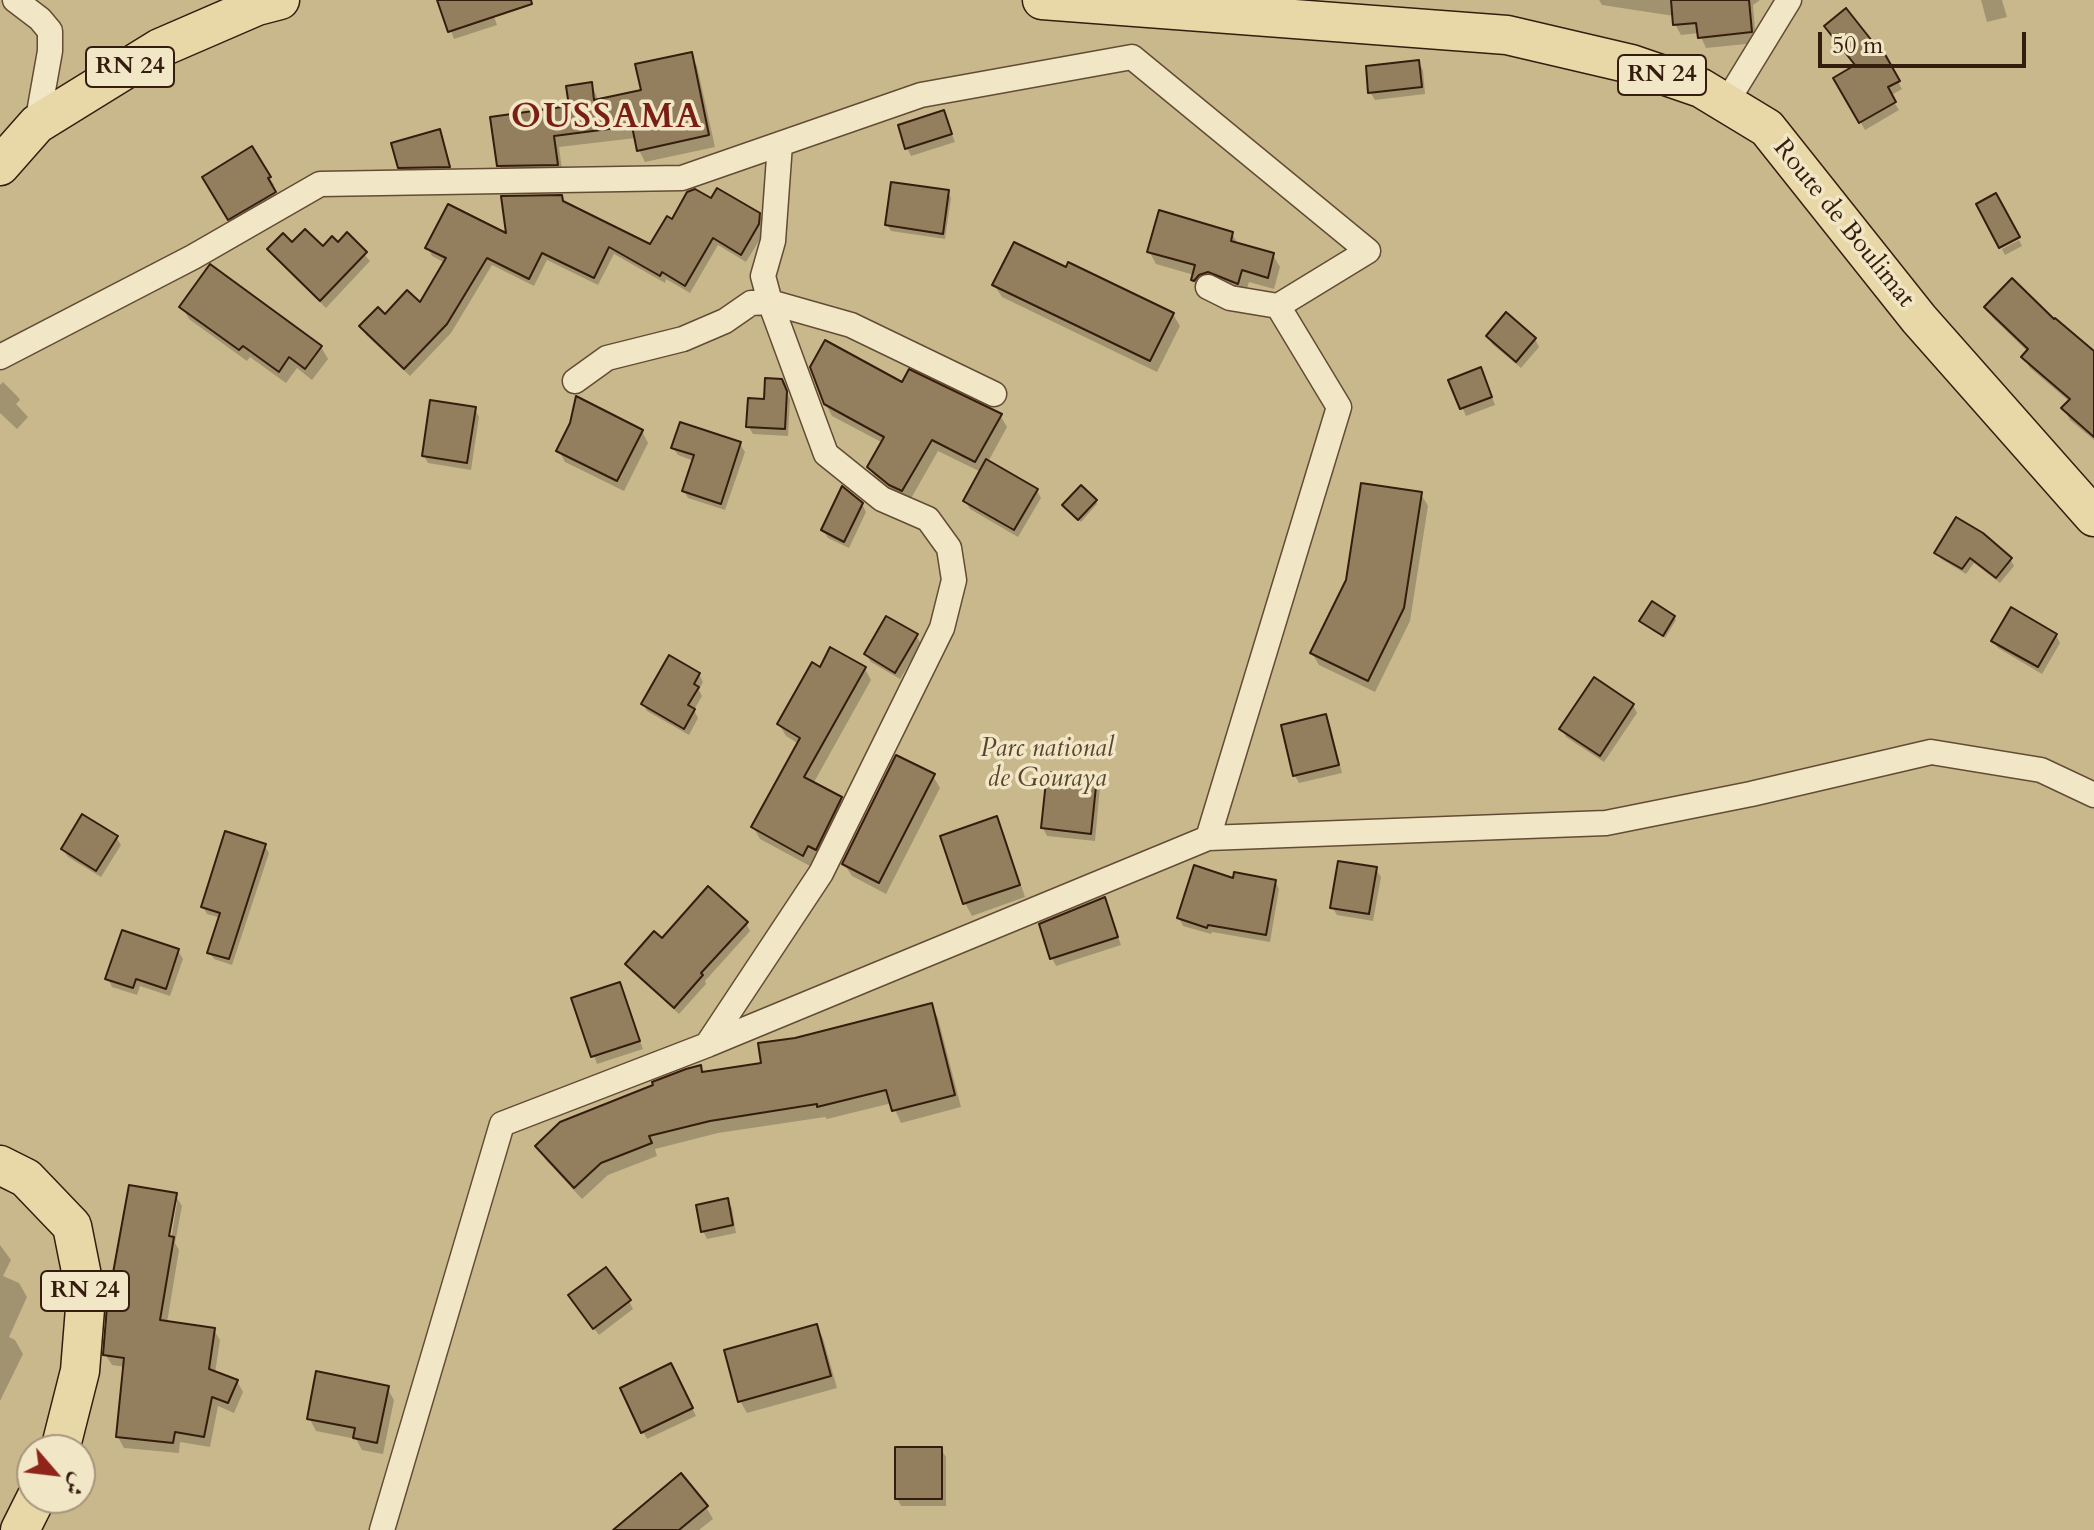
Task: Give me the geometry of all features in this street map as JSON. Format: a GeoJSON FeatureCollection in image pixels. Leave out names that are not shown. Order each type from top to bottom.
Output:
{"type":"FeatureCollection","features":[{"type":"Feature","properties":{"kind":"main road","name":"RN 24"},"geometry":{"type":"LineString","coordinates":[[0,166],[37,124],[160,48],[257,6],[280,0]]}},
{"type":"Feature","properties":{"kind":"main road","name":"Route de Boulimat"},"geometry":{"type":"LineString","coordinates":[[1042,0],[1507,35],[1631,64],[1701,88],[1767,128],[1919,319],[2094,517]]}},
{"type":"Feature","properties":{"kind":"main road","name":"RN 24"},"geometry":{"type":"LineString","coordinates":[[0,1165],[26,1178],[72,1226],[86,1296],[80,1371],[64,1434]]}},
{"type":"Feature","properties":{"kind":"street"},"geometry":{"type":"LineString","coordinates":[[15,0],[50,31],[50,51],[37,124]]}},
{"type":"Feature","properties":{"kind":"street"},"geometry":{"type":"LineString","coordinates":[[1726,103],[1789,0]]}},
{"type":"Feature","properties":{"kind":"street"},"geometry":{"type":"LineString","coordinates":[[0,357],[193,257],[320,184],[682,178],[921,95],[1132,57],[1368,251],[1278,306],[1230,298],[1208,287]]}},
{"type":"Feature","properties":{"kind":"street"},"geometry":{"type":"LineString","coordinates":[[707,1045],[821,873],[942,628],[954,580],[949,548],[928,519],[882,499],[826,454],[763,276],[773,241],[780,144]]}},
{"type":"Feature","properties":{"kind":"street"},"geometry":{"type":"LineString","coordinates":[[575,381],[607,358],[683,339],[725,321],[751,303],[770,302],[851,325],[994,394]]}},
{"type":"Feature","properties":{"kind":"street"},"geometry":{"type":"LineString","coordinates":[[1208,838],[1339,407],[1278,306]]}},
{"type":"Feature","properties":{"kind":"street"},"geometry":{"type":"LineString","coordinates":[[382,1530],[502,1124],[707,1045],[1208,838],[1606,823],[1751,794],[1931,752],[2041,770],[2094,795]]}},
{"type":"Feature","properties":{"kind":"green space","name":"Parc national de Gouraya"},"geometry":{"type":"Polygon","coordinates":[[[0,0],[2094,0],[2094,1530],[0,1530],[0,0]]]}},
{"type":"Feature","properties":{"kind":"building"},"geometry":{"type":"Polygon","coordinates":[[[437,0],[531,0],[532,4],[448,32],[437,0]]]}},
{"type":"Feature","properties":{"kind":"building"},"geometry":{"type":"Polygon","coordinates":[[[1671,0],[1749,0],[1752,32],[1698,38],[1696,23],[1673,25],[1671,0]]]}},
{"type":"Feature","properties":{"kind":"building"},"geometry":{"type":"Polygon","coordinates":[[[1846,8],[1880,51],[1882,49],[1900,81],[1888,87],[1896,102],[1859,123],[1833,78],[1855,65],[1824,26],[1846,8]]]}},
{"type":"Feature","properties":{"kind":"building"},"geometry":{"type":"Polygon","coordinates":[[[692,52],[709,135],[637,151],[632,126],[554,136],[558,165],[497,166],[490,117],[569,106],[566,86],[592,82],[594,100],[641,90],[635,64],[692,52]]]}},
{"type":"Feature","properties":{"kind":"building"},"geometry":{"type":"Polygon","coordinates":[[[1419,60],[1422,87],[1368,93],[1366,66],[1419,60]]]}},
{"type":"Feature","properties":{"kind":"building"},"geometry":{"type":"Polygon","coordinates":[[[944,110],[952,134],[905,149],[898,125],[944,110]]]}},
{"type":"Feature","properties":{"kind":"building"},"geometry":{"type":"Polygon","coordinates":[[[440,129],[450,167],[398,168],[391,143],[440,129]]]}},
{"type":"Feature","properties":{"kind":"building"},"geometry":{"type":"Polygon","coordinates":[[[252,146],[271,177],[268,178],[276,192],[228,220],[202,177],[252,146]]]}},
{"type":"Feature","properties":{"kind":"building"},"geometry":{"type":"Polygon","coordinates":[[[891,182],[949,190],[943,234],[885,225],[891,182]]]}},
{"type":"Feature","properties":{"kind":"building"},"geometry":{"type":"Polygon","coordinates":[[[717,188],[760,213],[759,224],[741,255],[713,238],[685,286],[662,272],[660,276],[609,247],[594,278],[542,253],[529,279],[487,258],[447,324],[404,369],[359,326],[378,307],[385,314],[407,290],[420,302],[446,258],[425,248],[448,204],[506,233],[501,196],[562,195],[563,201],[650,244],[667,216],[672,219],[687,192],[695,189],[711,198],[717,188]]]}},
{"type":"Feature","properties":{"kind":"building"},"geometry":{"type":"Polygon","coordinates":[[[1996,193],[2020,237],[1999,248],[1976,204],[1996,193]]]}},
{"type":"Feature","properties":{"kind":"building"},"geometry":{"type":"Polygon","coordinates":[[[1159,210],[1233,232],[1231,241],[1274,253],[1268,278],[1242,270],[1238,284],[1208,272],[1191,280],[1195,265],[1147,252],[1159,210]]]}},
{"type":"Feature","properties":{"kind":"building"},"geometry":{"type":"Polygon","coordinates":[[[305,229],[323,246],[332,236],[338,242],[347,232],[367,252],[320,301],[267,249],[283,233],[292,242],[305,229]]]}},
{"type":"Feature","properties":{"kind":"building"},"geometry":{"type":"Polygon","coordinates":[[[1014,242],[1066,267],[1068,262],[1174,313],[1150,361],[992,285],[1014,242]]]}},
{"type":"Feature","properties":{"kind":"building"},"geometry":{"type":"Polygon","coordinates":[[[210,264],[322,346],[305,369],[289,357],[279,372],[243,346],[239,350],[179,307],[210,264]]]}},
{"type":"Feature","properties":{"kind":"building"},"geometry":{"type":"Polygon","coordinates":[[[2012,278],[2054,319],[2094,351],[2094,437],[2061,408],[2070,399],[2021,357],[2028,349],[1984,307],[2012,278]]]}},
{"type":"Feature","properties":{"kind":"building"},"geometry":{"type":"Polygon","coordinates":[[[1506,312],[1536,338],[1516,362],[1486,336],[1506,312]]]}},
{"type":"Feature","properties":{"kind":"building"},"geometry":{"type":"Polygon","coordinates":[[[825,340],[902,382],[909,369],[1002,414],[975,462],[932,440],[902,491],[889,485],[867,467],[884,437],[824,404],[810,367],[825,340]]]}},
{"type":"Feature","properties":{"kind":"building"},"geometry":{"type":"Polygon","coordinates":[[[1481,367],[1492,397],[1460,409],[1448,380],[1481,367]]]}},
{"type":"Feature","properties":{"kind":"building"},"geometry":{"type":"Polygon","coordinates":[[[765,378],[782,379],[787,391],[785,429],[746,427],[748,398],[764,399],[765,378]]]}},
{"type":"Feature","properties":{"kind":"building"},"geometry":{"type":"Polygon","coordinates":[[[576,396],[643,430],[617,481],[556,451],[570,423],[576,396]]]}},
{"type":"Feature","properties":{"kind":"building"},"geometry":{"type":"Polygon","coordinates":[[[430,400],[476,407],[467,463],[422,456],[430,400]]]}},
{"type":"Feature","properties":{"kind":"building"},"geometry":{"type":"Polygon","coordinates":[[[680,422],[741,442],[721,504],[682,491],[694,455],[671,448],[680,422]]]}},
{"type":"Feature","properties":{"kind":"building"},"geometry":{"type":"Polygon","coordinates":[[[986,459],[1038,489],[1014,530],[963,501],[986,459]]]}},
{"type":"Feature","properties":{"kind":"building"},"geometry":{"type":"Polygon","coordinates":[[[1361,483],[1422,492],[1404,608],[1368,681],[1310,653],[1346,580],[1361,483]]]}},
{"type":"Feature","properties":{"kind":"building"},"geometry":{"type":"Polygon","coordinates":[[[1081,485],[1097,500],[1078,520],[1062,505],[1081,485]]]}},
{"type":"Feature","properties":{"kind":"building"},"geometry":{"type":"Polygon","coordinates":[[[842,486],[863,503],[844,542],[821,530],[842,486]]]}},
{"type":"Feature","properties":{"kind":"building"},"geometry":{"type":"Polygon","coordinates":[[[1956,517],[1983,533],[2012,558],[1996,578],[1970,558],[1962,569],[1934,553],[1956,517]]]}},
{"type":"Feature","properties":{"kind":"building"},"geometry":{"type":"Polygon","coordinates":[[[1652,601],[1675,616],[1663,636],[1639,621],[1652,601]]]}},
{"type":"Feature","properties":{"kind":"building"},"geometry":{"type":"Polygon","coordinates":[[[2011,607],[2057,634],[2038,667],[1991,641],[2011,607]]]}},
{"type":"Feature","properties":{"kind":"building"},"geometry":{"type":"Polygon","coordinates":[[[886,616],[918,634],[895,673],[864,654],[886,616]]]}},
{"type":"Feature","properties":{"kind":"building"},"geometry":{"type":"Polygon","coordinates":[[[830,647],[866,667],[804,777],[842,797],[816,850],[808,846],[803,856],[751,827],[800,738],[777,724],[812,662],[820,667],[830,647]]]}},
{"type":"Feature","properties":{"kind":"building"},"geometry":{"type":"Polygon","coordinates":[[[669,655],[700,673],[694,684],[699,687],[688,705],[695,709],[684,729],[641,704],[669,655]]]}},
{"type":"Feature","properties":{"kind":"building"},"geometry":{"type":"Polygon","coordinates":[[[1594,677],[1634,704],[1600,756],[1559,729],[1594,677]]]}},
{"type":"Feature","properties":{"kind":"building"},"geometry":{"type":"Polygon","coordinates":[[[1326,714],[1339,765],[1293,776],[1281,725],[1326,714]]]}},
{"type":"Feature","properties":{"kind":"building"},"geometry":{"type":"Polygon","coordinates":[[[896,755],[935,774],[879,883],[842,864],[896,755]]]}},
{"type":"Feature","properties":{"kind":"building"},"geometry":{"type":"Polygon","coordinates":[[[1047,772],[1097,777],[1091,834],[1041,828],[1047,772]]]}},
{"type":"Feature","properties":{"kind":"building"},"geometry":{"type":"Polygon","coordinates":[[[82,814],[118,836],[96,871],[61,849],[82,814]]]}},
{"type":"Feature","properties":{"kind":"building"},"geometry":{"type":"Polygon","coordinates":[[[997,816],[1020,885],[963,904],[940,836],[997,816]]]}},
{"type":"Feature","properties":{"kind":"building"},"geometry":{"type":"Polygon","coordinates":[[[225,831],[266,844],[229,959],[207,953],[220,913],[201,907],[225,831]]]}},
{"type":"Feature","properties":{"kind":"building"},"geometry":{"type":"Polygon","coordinates":[[[1338,861],[1377,867],[1369,914],[1330,908],[1338,861]]]}},
{"type":"Feature","properties":{"kind":"building"},"geometry":{"type":"Polygon","coordinates":[[[1194,865],[1233,878],[1234,872],[1276,880],[1266,935],[1208,925],[1207,928],[1177,918],[1194,865]]]}},
{"type":"Feature","properties":{"kind":"building"},"geometry":{"type":"Polygon","coordinates":[[[708,886],[748,922],[674,1008],[625,964],[654,931],[662,938],[708,886]]]}},
{"type":"Feature","properties":{"kind":"building"},"geometry":{"type":"Polygon","coordinates":[[[1105,897],[1118,937],[1050,959],[1039,924],[1105,897]]]}},
{"type":"Feature","properties":{"kind":"building"},"geometry":{"type":"Polygon","coordinates":[[[122,930],[179,949],[166,989],[136,979],[133,988],[105,979],[122,930]]]}},
{"type":"Feature","properties":{"kind":"building"},"geometry":{"type":"Polygon","coordinates":[[[620,982],[640,1041],[591,1057],[571,998],[620,982]]]}},
{"type":"Feature","properties":{"kind":"building"},"geometry":{"type":"Polygon","coordinates":[[[932,1003],[955,1095],[892,1111],[886,1090],[817,1107],[817,1104],[710,1121],[649,1136],[652,1143],[601,1163],[574,1188],[535,1146],[560,1122],[686,1069],[701,1065],[702,1072],[761,1063],[758,1043],[795,1038],[932,1003]]]}},
{"type":"Feature","properties":{"kind":"building"},"geometry":{"type":"Polygon","coordinates":[[[129,1185],[177,1193],[169,1236],[174,1237],[160,1320],[215,1328],[209,1369],[238,1380],[228,1403],[212,1397],[204,1437],[175,1432],[173,1443],[116,1437],[124,1358],[103,1355],[107,1306],[129,1185]]]}},
{"type":"Feature","properties":{"kind":"building"},"geometry":{"type":"Polygon","coordinates":[[[728,1198],[733,1225],[701,1232],[696,1205],[728,1198]]]}},
{"type":"Feature","properties":{"kind":"building"},"geometry":{"type":"Polygon","coordinates":[[[606,1267],[631,1300],[593,1329],[568,1295],[606,1267]]]}},
{"type":"Feature","properties":{"kind":"building"},"geometry":{"type":"Polygon","coordinates":[[[817,1324],[831,1376],[738,1402],[724,1350],[817,1324]]]}},
{"type":"Feature","properties":{"kind":"building"},"geometry":{"type":"Polygon","coordinates":[[[671,1363],[693,1408],[641,1433],[620,1388],[671,1363]]]}},
{"type":"Feature","properties":{"kind":"building"},"geometry":{"type":"Polygon","coordinates":[[[316,1371],[389,1386],[377,1443],[353,1438],[355,1428],[307,1419],[316,1371]]]}},
{"type":"Feature","properties":{"kind":"building"},"geometry":{"type":"Polygon","coordinates":[[[895,1447],[942,1447],[942,1499],[895,1499],[895,1447]]]}},
{"type":"Feature","properties":{"kind":"building"},"geometry":{"type":"Polygon","coordinates":[[[681,1473],[708,1506],[679,1530],[613,1530],[681,1473]]]}},
{"type":"Feature","properties":{"kind":"district","name":"OUSSAMA"},"geometry":{"type":"Point","coordinates":[607,119]}}]}
